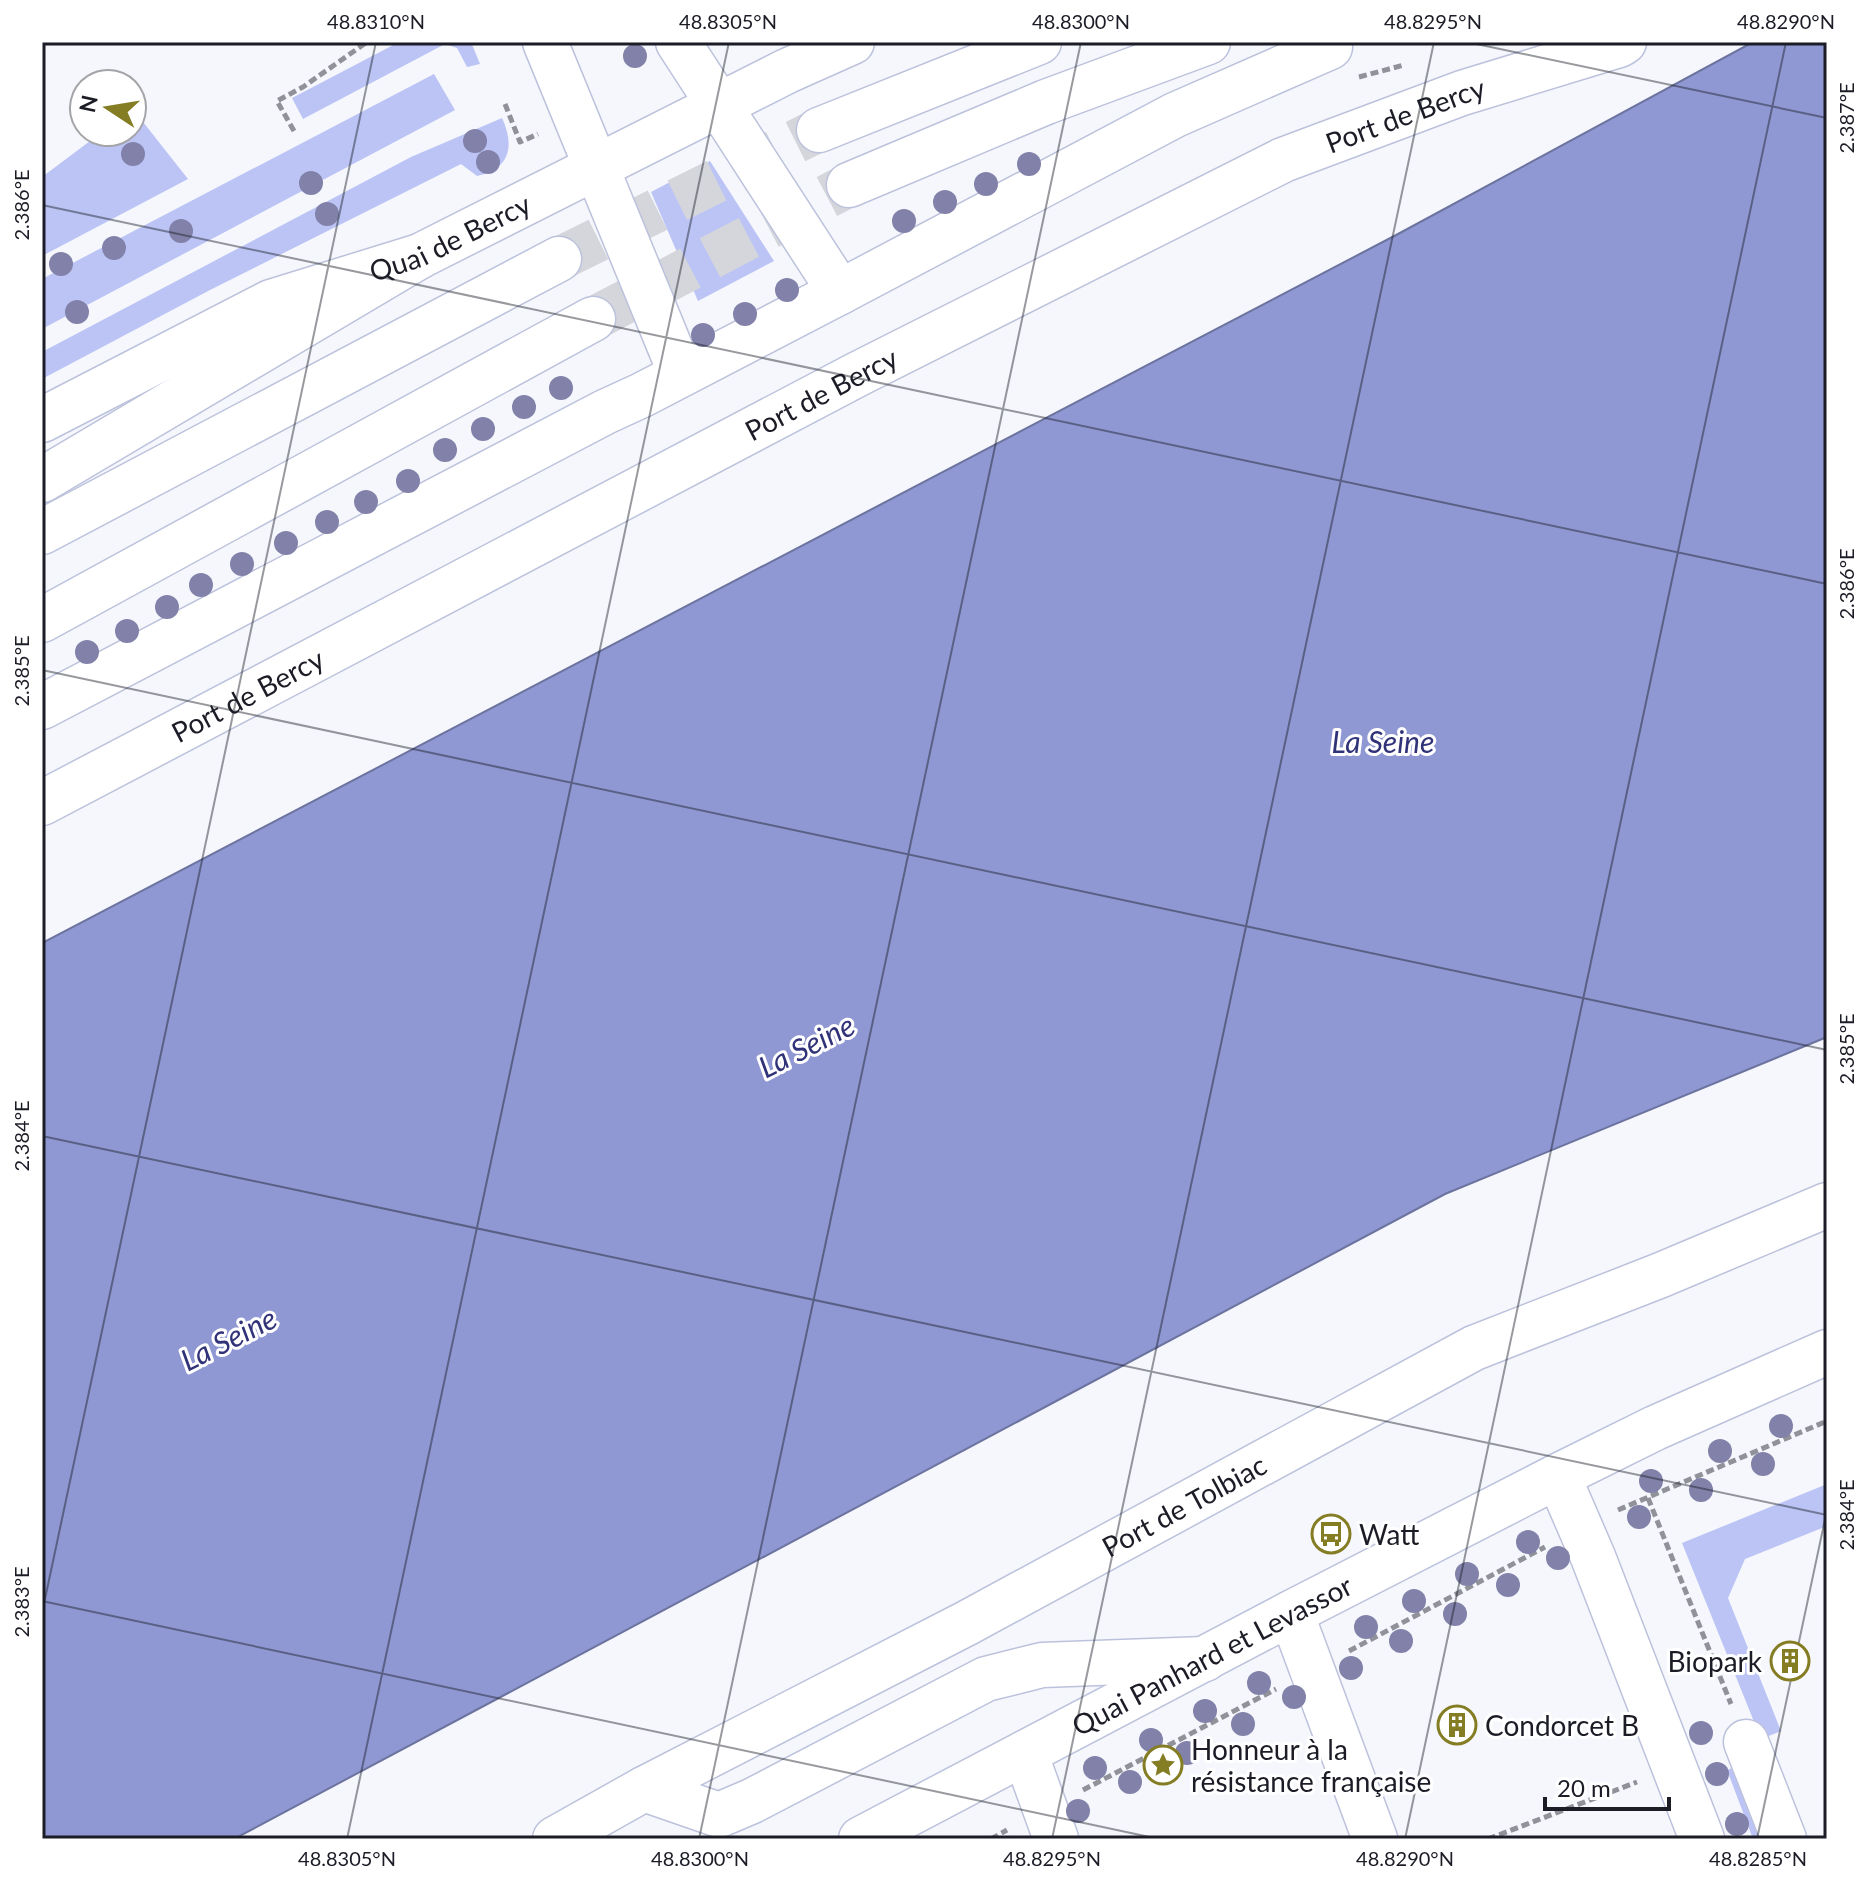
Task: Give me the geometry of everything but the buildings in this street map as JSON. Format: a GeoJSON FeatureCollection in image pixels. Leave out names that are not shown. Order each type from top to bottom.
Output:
{"type":"FeatureCollection","features":[{"type":"Feature","properties":{"kind":"main road"},"geometry":{"type":"LineString","coordinates":[[545,42],[681,374]]}},
{"type":"Feature","properties":{"kind":"main road"},"geometry":{"type":"LineString","coordinates":[[678,42],[840,292]]}},
{"type":"Feature","properties":{"kind":"main road","name":"Quai de Bercy"},"geometry":{"type":"LineString","coordinates":[[42,420],[271,302],[420,256],[787,71],[852,42]]}},
{"type":"Feature","properties":{"kind":"main road"},"geometry":{"type":"LineString","coordinates":[[819,130],[1039,42]]}},
{"type":"Feature","properties":{"kind":"main road"},"geometry":{"type":"LineString","coordinates":[[849,185],[1046,102],[1208,42]]}},
{"type":"Feature","properties":{"kind":"main road","name":"Port de Bercy"},"geometry":{"type":"LineString","coordinates":[[42,803],[858,374],[1283,160],[1462,93],[1624,42]]}},
{"type":"Feature","properties":{"kind":"main road"},"geometry":{"type":"LineString","coordinates":[[1046,102],[1342,45]]}},
{"type":"Feature","properties":{"kind":"main road"},"geometry":{"type":"LineString","coordinates":[[42,707],[1175,115],[1342,45]]}},
{"type":"Feature","properties":{"kind":"main road"},"geometry":{"type":"LineString","coordinates":[[42,480],[420,256]]}},
{"type":"Feature","properties":{"kind":"main road"},"geometry":{"type":"LineString","coordinates":[[42,532],[559,259]]}},
{"type":"Feature","properties":{"kind":"main road"},"geometry":{"type":"LineString","coordinates":[[42,620],[593,319]]}},
{"type":"Feature","properties":{"kind":"main road","name":"Port de Tolbiac"},"geometry":{"type":"LineString","coordinates":[[555,1839],[644,1789],[967,1623],[1474,1348],[1661,1275],[1827,1205]]}},
{"type":"Feature","properties":{"kind":"main road","name":"Quai Panhard et Levassor"},"geometry":{"type":"LineString","coordinates":[[861,1839],[1558,1476],[1655,1428],[1827,1352]]}},
{"type":"Feature","properties":{"kind":"main road"},"geometry":{"type":"LineString","coordinates":[[1558,1476],[1593,1557],[1702,1839]]}},
{"type":"Feature","properties":{"kind":"main road"},"geometry":{"type":"LineString","coordinates":[[1291,1613],[1375,1839]]}},
{"type":"Feature","properties":{"kind":"main road"},"geometry":{"type":"LineString","coordinates":[[644,1789],[719,1815],[752,1801],[986,1679],[1042,1665],[1205,1659]]}},
{"type":"Feature","properties":{"kind":"main road"},"geometry":{"type":"LineString","coordinates":[[1746,1742],[1784,1839]]}},
{"type":"Feature","properties":{"kind":"main road"},"geometry":{"type":"LineString","coordinates":[[1025,1753],[1056,1839]]}},
{"type":"Feature","properties":{"kind":"path"},"geometry":{"type":"LineString","coordinates":[[294,131],[277,101],[303,87],[367,42]]}},
{"type":"Feature","properties":{"kind":"path"},"geometry":{"type":"LineString","coordinates":[[505,104],[520,142],[542,132]]}},
{"type":"Feature","properties":{"kind":"path"},"geometry":{"type":"LineString","coordinates":[[1615,1512],[1827,1421]]}},
{"type":"Feature","properties":{"kind":"path"},"geometry":{"type":"LineString","coordinates":[[1648,1498],[1746,1742]]}},
{"type":"Feature","properties":{"kind":"path"},"geometry":{"type":"LineString","coordinates":[[1342,1654],[1552,1543]]}},
{"type":"Feature","properties":{"kind":"path","name":"Quai Panhard et Levassor"},"geometry":{"type":"LineString","coordinates":[[1080,1791],[1284,1684]]}},
{"type":"Feature","properties":{"kind":"path"},"geometry":{"type":"LineString","coordinates":[[1488,1839],[1637,1782]]}},
{"type":"Feature","properties":{"kind":"shaded area"},"geometry":{"type":"Polygon","coordinates":[[[399,42],[471,42],[480,64],[467,67],[457,48],[445,44],[303,119],[292,98],[399,42]]]}},
{"type":"Feature","properties":{"kind":"shaded area"},"geometry":{"type":"Polygon","coordinates":[[[434,74],[455,110],[42,329],[42,279],[434,74]]]}},
{"type":"Feature","properties":{"kind":"shaded area"},"geometry":{"type":"Polygon","coordinates":[[[502,118],[509,147],[497,168],[477,176],[461,164],[210,290],[42,379],[42,352],[411,157],[502,118]]]}},
{"type":"Feature","properties":{"kind":"shaded area"},"geometry":{"type":"Polygon","coordinates":[[[148,128],[188,179],[42,256],[42,177],[81,148],[148,148],[148,128]]]}},
{"type":"Feature","properties":{"kind":"shaded area"},"geometry":{"type":"Polygon","coordinates":[[[710,161],[774,261],[698,301],[651,192],[710,161]]]}},
{"type":"Feature","properties":{"kind":"shaded area"},"geometry":{"type":"Polygon","coordinates":[[[1827,1484],[1827,1526],[1745,1559],[1728,1598],[1781,1731],[1761,1739],[1682,1543],[1827,1484]]]}},
{"type":"Feature","properties":{"kind":"shaded area"},"geometry":{"type":"Polygon","coordinates":[[[1732,1768],[1760,1839],[1753,1839],[1727,1770],[1732,1768]]]}},
{"type":"Feature","properties":{"kind":"water","name":"La Seine"},"geometry":{"type":"Polygon","coordinates":[[[1753,42],[1827,42],[1827,1037],[1445,1194],[234,1839],[42,1839],[42,943],[1398,234],[1753,42]]]}},
{"type":"Feature","properties":{"kind":"tunnel"},"geometry":{"type":"LineString","coordinates":[[559,259],[819,130]]}},
{"type":"Feature","properties":{"kind":"tunnel"},"geometry":{"type":"LineString","coordinates":[[593,319],[849,185]]}},
{"type":"Feature","properties":{"kind":"place","name":"Watt"},"geometry":{"type":"Point","coordinates":[1331,1534]}},
{"type":"Feature","properties":{"kind":"place","name":"Biopark"},"geometry":{"type":"Point","coordinates":[1790,1661]}},
{"type":"Feature","properties":{"kind":"place","name":"Condorcet B"},"geometry":{"type":"Point","coordinates":[1457,1725]}},
{"type":"Feature","properties":{"kind":"place","name":"Honneur à la résistance française"},"geometry":{"type":"Point","coordinates":[1163,1765]}}]}
